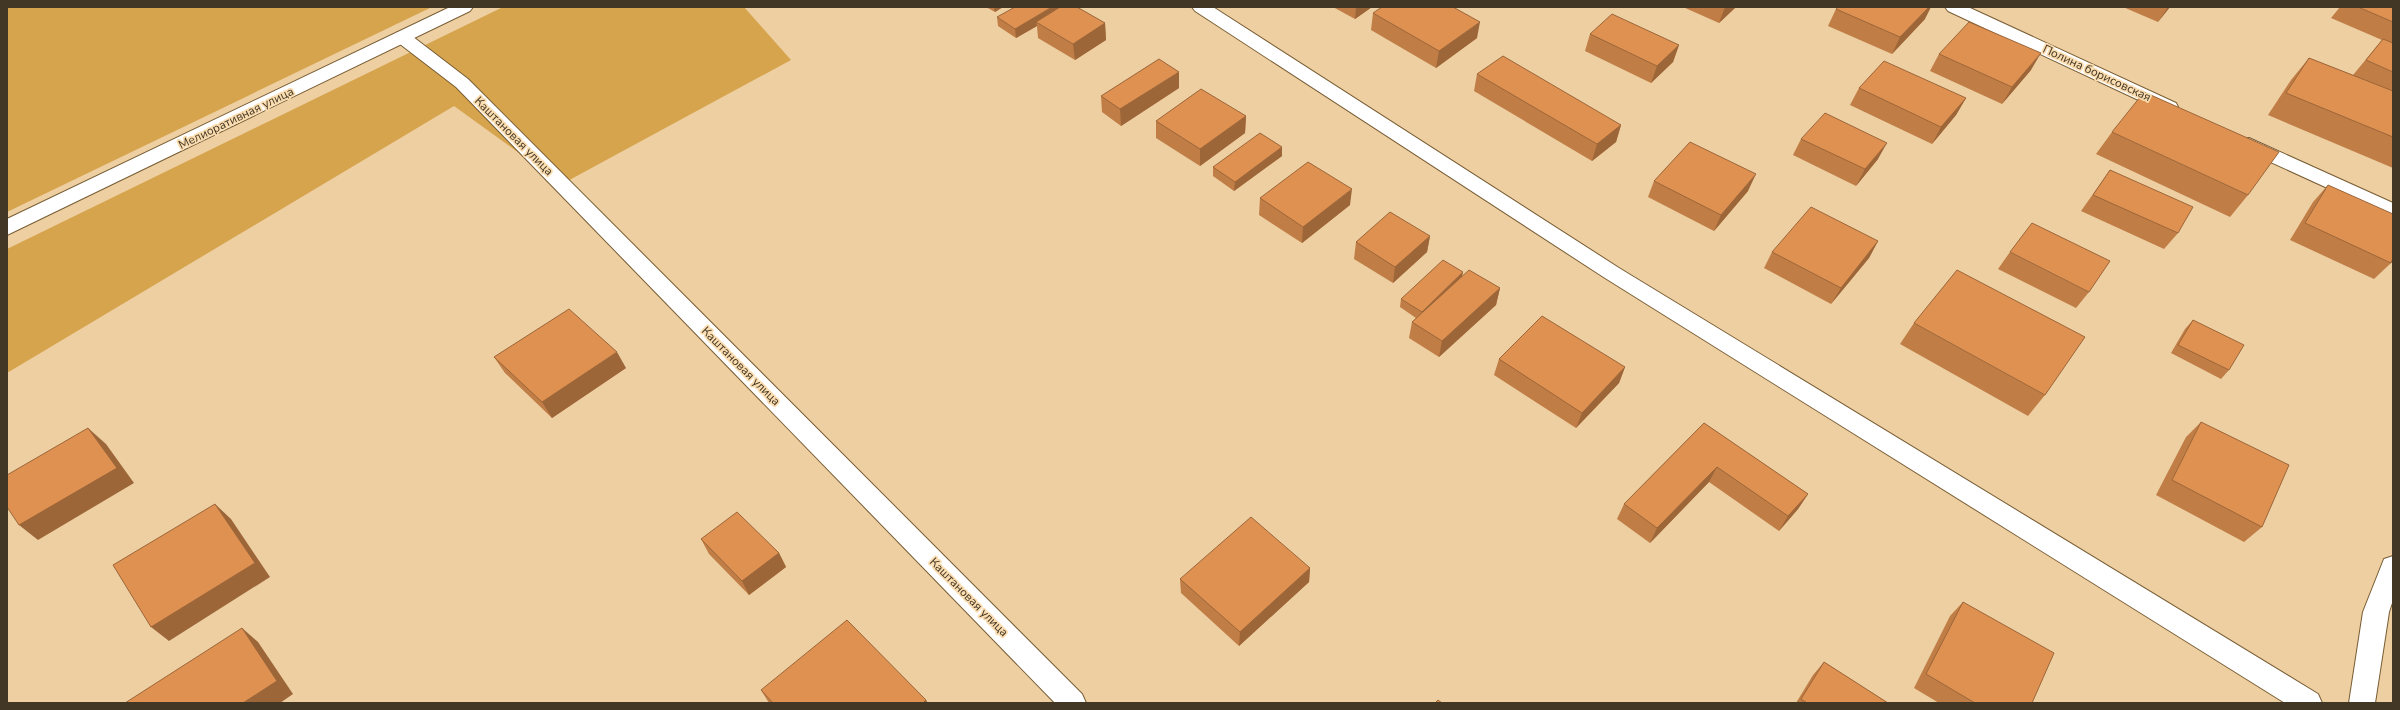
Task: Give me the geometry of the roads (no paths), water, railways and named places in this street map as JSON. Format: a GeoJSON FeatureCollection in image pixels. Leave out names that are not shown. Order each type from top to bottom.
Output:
{"type":"FeatureCollection","features":[{"type":"Feature","properties":{"kind":"street","name":"Мелиоративная улица"},"geometry":{"type":"LineString","coordinates":[[7,228],[464,7]]}},
{"type":"Feature","properties":{"kind":"street"},"geometry":{"type":"LineString","coordinates":[[1201,7],[1612,273],[2309,703]]}},
{"type":"Feature","properties":{"kind":"street","name":"Полина борисовская"},"geometry":{"type":"LineString","coordinates":[[1954,7],[2184,114]]}},
{"type":"Feature","properties":{"kind":"street","name":"Каштановая улица"},"geometry":{"type":"LineString","coordinates":[[402,37],[462,83],[1073,703]]}},
{"type":"Feature","properties":{"kind":"street"},"geometry":{"type":"LineString","coordinates":[[2235,137],[2393,211]]}},
{"type":"Feature","properties":{"kind":"street"},"geometry":{"type":"LineString","coordinates":[[2362,703],[2376,612],[2393,567]]}}]}
